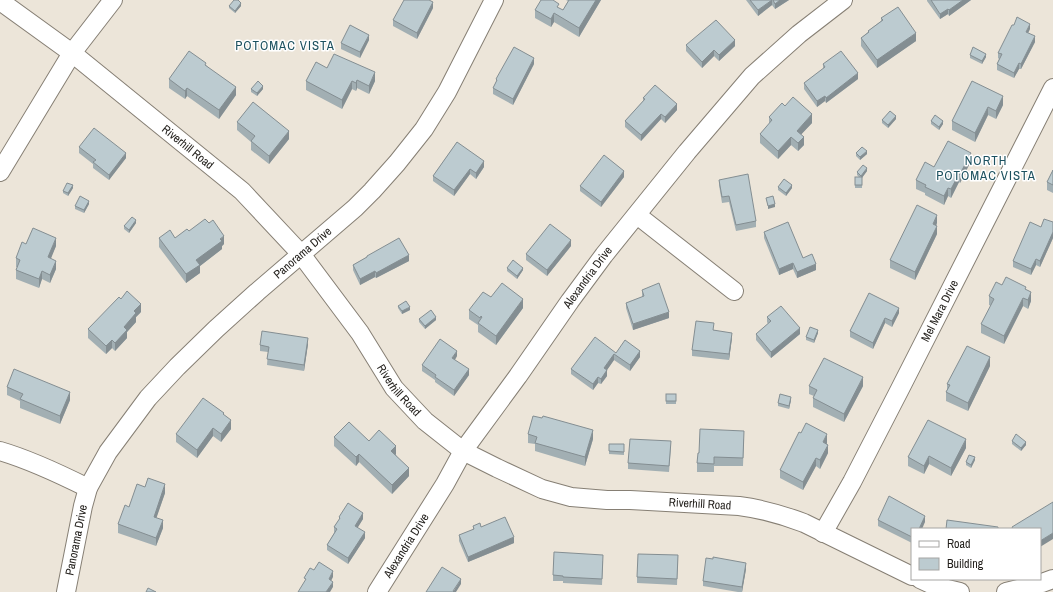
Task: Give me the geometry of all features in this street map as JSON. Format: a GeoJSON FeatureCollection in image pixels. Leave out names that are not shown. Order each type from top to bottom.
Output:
{"type":"FeatureCollection","features":[{"type":"Feature","properties":{"kind":"street"},"geometry":{"type":"LineString","coordinates":[[0,172],[72,53],[113,0]]}},
{"type":"Feature","properties":{"kind":"street","name":"Panorama Drive"},"geometry":{"type":"LineString","coordinates":[[66,592],[88,488],[108,452],[153,393],[177,367],[216,329],[372,192],[424,129],[447,92],[494,0]]}},
{"type":"Feature","properties":{"kind":"street","name":"Alexandria Drive"},"geometry":{"type":"LineString","coordinates":[[377,592],[445,484],[462,451],[518,376],[570,301],[637,214],[712,122],[752,76],[799,34],[843,0]]}},
{"type":"Feature","properties":{"kind":"street","name":"Riverhill Road"},"geometry":{"type":"LineString","coordinates":[[0,1],[72,53],[242,191],[301,254],[360,333],[394,388],[436,431],[462,451],[542,489],[560,494],[607,500],[739,506],[788,517],[804,523],[911,576]]}},
{"type":"Feature","properties":{"kind":"street","name":"Mel Mara Drive"},"geometry":{"type":"LineString","coordinates":[[823,533],[886,415],[1053,88]]}},
{"type":"Feature","properties":{"kind":"street"},"geometry":{"type":"LineString","coordinates":[[637,214],[734,291]]}},
{"type":"Feature","properties":{"kind":"street","name":"Panorama Drive"},"geometry":{"type":"LineString","coordinates":[[0,451],[30,462],[88,488]]}},
{"type":"Feature","properties":{"kind":"street"},"geometry":{"type":"LineString","coordinates":[[1006,592],[1053,579]]}},
{"type":"Feature","properties":{"kind":"street"},"geometry":{"type":"LineString","coordinates":[[922,580],[935,586],[960,592]]}},
{"type":"Feature","properties":{"kind":"building"},"geometry":{"type":"Polygon","coordinates":[[[234,0],[238,0],[241,3],[235,11],[229,6],[234,0]]]}},
{"type":"Feature","properties":{"kind":"building"},"geometry":{"type":"Polygon","coordinates":[[[404,0],[429,0],[433,2],[417,33],[393,20],[404,0]]]}},
{"type":"Feature","properties":{"kind":"building"},"geometry":{"type":"Polygon","coordinates":[[[541,0],[553,0],[559,4],[557,7],[563,10],[569,0],[596,0],[579,28],[554,13],[551,19],[535,10],[541,0]]]}},
{"type":"Feature","properties":{"kind":"building"},"geometry":{"type":"Polygon","coordinates":[[[750,0],[772,0],[758,10],[750,0]]]}},
{"type":"Feature","properties":{"kind":"building"},"geometry":{"type":"Polygon","coordinates":[[[773,0],[780,0],[775,4],[773,0]]]}},
{"type":"Feature","properties":{"kind":"building"},"geometry":{"type":"Polygon","coordinates":[[[931,0],[963,0],[949,10],[948,9],[940,14],[931,0]]]}},
{"type":"Feature","properties":{"kind":"building"},"geometry":{"type":"Polygon","coordinates":[[[898,7],[916,33],[877,60],[861,38],[883,20],[881,18],[898,7]]]}},
{"type":"Feature","properties":{"kind":"building"},"geometry":{"type":"Polygon","coordinates":[[[1017,17],[1030,24],[1026,32],[1035,36],[1021,64],[1019,63],[1014,73],[997,64],[1002,54],[998,53],[1017,17]]]}},
{"type":"Feature","properties":{"kind":"building"},"geometry":{"type":"Polygon","coordinates":[[[716,20],[735,40],[719,55],[714,50],[702,62],[686,45],[716,20]]]}},
{"type":"Feature","properties":{"kind":"building"},"geometry":{"type":"Polygon","coordinates":[[[350,25],[369,35],[360,52],[341,43],[350,25]]]}},
{"type":"Feature","properties":{"kind":"building"},"geometry":{"type":"Polygon","coordinates":[[[514,47],[534,58],[513,99],[493,88],[497,80],[496,79],[514,47]]]}},
{"type":"Feature","properties":{"kind":"building"},"geometry":{"type":"Polygon","coordinates":[[[973,47],[986,54],[982,61],[970,55],[973,47]]]}},
{"type":"Feature","properties":{"kind":"building"},"geometry":{"type":"Polygon","coordinates":[[[189,51],[206,63],[205,65],[236,87],[219,110],[187,88],[185,91],[169,79],[189,51]]]}},
{"type":"Feature","properties":{"kind":"building"},"geometry":{"type":"Polygon","coordinates":[[[841,51],[858,73],[826,98],[825,96],[817,101],[804,83],[825,67],[823,64],[841,51]]]}},
{"type":"Feature","properties":{"kind":"building"},"geometry":{"type":"Polygon","coordinates":[[[334,54],[375,72],[369,86],[357,80],[356,83],[352,81],[342,100],[306,81],[316,62],[327,68],[334,54]]]}},
{"type":"Feature","properties":{"kind":"building"},"geometry":{"type":"Polygon","coordinates":[[[258,81],[263,86],[257,93],[251,89],[258,81]]]}},
{"type":"Feature","properties":{"kind":"building"},"geometry":{"type":"Polygon","coordinates":[[[972,81],[1003,96],[996,111],[988,107],[975,133],[952,121],[972,81]]]}},
{"type":"Feature","properties":{"kind":"building"},"geometry":{"type":"Polygon","coordinates":[[[655,85],[677,104],[665,117],[661,114],[641,135],[625,121],[645,99],[643,98],[655,85]]]}},
{"type":"Feature","properties":{"kind":"building"},"geometry":{"type":"Polygon","coordinates":[[[793,97],[812,114],[797,131],[804,137],[798,143],[791,137],[778,151],[760,134],[772,120],[769,117],[782,103],[785,106],[793,97]]]}},
{"type":"Feature","properties":{"kind":"building"},"geometry":{"type":"Polygon","coordinates":[[[253,102],[289,131],[269,156],[251,141],[255,136],[237,122],[253,102]]]}},
{"type":"Feature","properties":{"kind":"building"},"geometry":{"type":"Polygon","coordinates":[[[890,111],[896,116],[888,125],[882,120],[890,111]]]}},
{"type":"Feature","properties":{"kind":"building"},"geometry":{"type":"Polygon","coordinates":[[[935,115],[943,121],[939,127],[931,121],[935,115]]]}},
{"type":"Feature","properties":{"kind":"building"},"geometry":{"type":"Polygon","coordinates":[[[94,128],[126,153],[109,175],[93,162],[96,160],[79,147],[94,128]]]}},
{"type":"Feature","properties":{"kind":"building"},"geometry":{"type":"Polygon","coordinates":[[[948,141],[971,153],[951,189],[948,188],[944,196],[925,187],[926,185],[916,180],[925,162],[934,167],[948,141]]]}},
{"type":"Feature","properties":{"kind":"building"},"geometry":{"type":"Polygon","coordinates":[[[457,142],[484,161],[476,173],[470,169],[454,190],[433,176],[457,142]]]}},
{"type":"Feature","properties":{"kind":"building"},"geometry":{"type":"Polygon","coordinates":[[[862,147],[867,151],[860,157],[856,153],[862,147]]]}},
{"type":"Feature","properties":{"kind":"building"},"geometry":{"type":"Polygon","coordinates":[[[604,155],[624,171],[601,202],[580,186],[604,155]]]}},
{"type":"Feature","properties":{"kind":"building"},"geometry":{"type":"Polygon","coordinates":[[[863,165],[867,168],[861,176],[857,172],[863,165]]]}},
{"type":"Feature","properties":{"kind":"building"},"geometry":{"type":"Polygon","coordinates":[[[1053,170],[1053,185],[1047,182],[1053,170]]]}},
{"type":"Feature","properties":{"kind":"building"},"geometry":{"type":"Polygon","coordinates":[[[748,174],[756,221],[736,225],[729,196],[722,197],[719,180],[748,174]]]}},
{"type":"Feature","properties":{"kind":"building"},"geometry":{"type":"Polygon","coordinates":[[[855,177],[862,177],[862,185],[855,185],[855,177]]]}},
{"type":"Feature","properties":{"kind":"building"},"geometry":{"type":"Polygon","coordinates":[[[784,179],[792,185],[786,193],[778,187],[784,179]]]}},
{"type":"Feature","properties":{"kind":"building"},"geometry":{"type":"Polygon","coordinates":[[[67,183],[73,185],[68,193],[63,191],[67,183]]]}},
{"type":"Feature","properties":{"kind":"building"},"geometry":{"type":"Polygon","coordinates":[[[80,196],[89,201],[84,210],[75,206],[80,196]]]}},
{"type":"Feature","properties":{"kind":"building"},"geometry":{"type":"Polygon","coordinates":[[[773,196],[775,204],[768,206],[766,198],[773,196]]]}},
{"type":"Feature","properties":{"kind":"building"},"geometry":{"type":"Polygon","coordinates":[[[917,205],[937,215],[933,224],[937,226],[915,272],[890,260],[917,205]]]}},
{"type":"Feature","properties":{"kind":"building"},"geometry":{"type":"Polygon","coordinates":[[[132,217],[136,220],[129,230],[124,226],[132,217]]]}},
{"type":"Feature","properties":{"kind":"building"},"geometry":{"type":"Polygon","coordinates":[[[205,219],[209,223],[213,220],[224,236],[220,239],[222,241],[196,260],[200,265],[186,274],[159,238],[170,230],[175,238],[187,229],[189,231],[205,219]]]}},
{"type":"Feature","properties":{"kind":"building"},"geometry":{"type":"Polygon","coordinates":[[[1044,219],[1053,222],[1053,232],[1040,261],[1036,259],[1031,269],[1013,261],[1030,222],[1041,227],[1044,219]]]}},
{"type":"Feature","properties":{"kind":"building"},"geometry":{"type":"Polygon","coordinates":[[[788,222],[803,258],[812,254],[816,264],[797,272],[793,263],[779,269],[764,232],[788,222]]]}},
{"type":"Feature","properties":{"kind":"building"},"geometry":{"type":"Polygon","coordinates":[[[550,224],[571,240],[547,270],[526,254],[550,224]]]}},
{"type":"Feature","properties":{"kind":"building"},"geometry":{"type":"Polygon","coordinates":[[[33,228],[56,238],[48,257],[56,261],[50,275],[42,271],[39,279],[16,270],[20,260],[16,258],[22,242],[26,244],[33,228]]]}},
{"type":"Feature","properties":{"kind":"building"},"geometry":{"type":"Polygon","coordinates":[[[399,238],[409,255],[376,273],[375,271],[360,279],[353,265],[399,238]]]}},
{"type":"Feature","properties":{"kind":"building"},"geometry":{"type":"Polygon","coordinates":[[[513,260],[523,268],[517,276],[507,268],[513,260]]]}},
{"type":"Feature","properties":{"kind":"building"},"geometry":{"type":"Polygon","coordinates":[[[1006,277],[1026,287],[1025,289],[1031,292],[1028,300],[1023,298],[1004,336],[981,324],[994,299],[989,296],[996,282],[1002,285],[1006,277]]]}},
{"type":"Feature","properties":{"kind":"building"},"geometry":{"type":"Polygon","coordinates":[[[502,283],[523,299],[496,336],[478,323],[482,317],[481,316],[480,318],[469,310],[483,292],[491,297],[502,283]]]}},
{"type":"Feature","properties":{"kind":"building"},"geometry":{"type":"Polygon","coordinates":[[[659,283],[669,312],[633,324],[626,303],[644,296],[642,290],[659,283]]]}},
{"type":"Feature","properties":{"kind":"building"},"geometry":{"type":"Polygon","coordinates":[[[127,291],[141,304],[134,311],[136,313],[124,327],[127,330],[115,343],[112,340],[106,346],[88,329],[119,297],[121,299],[127,291]]]}},
{"type":"Feature","properties":{"kind":"building"},"geometry":{"type":"Polygon","coordinates":[[[869,293],[899,308],[892,321],[885,318],[873,343],[850,331],[869,293]]]}},
{"type":"Feature","properties":{"kind":"building"},"geometry":{"type":"Polygon","coordinates":[[[406,301],[410,307],[402,311],[398,306],[406,301]]]}},
{"type":"Feature","properties":{"kind":"building"},"geometry":{"type":"Polygon","coordinates":[[[781,306],[800,328],[771,352],[756,334],[771,321],[767,317],[781,306]]]}},
{"type":"Feature","properties":{"kind":"building"},"geometry":{"type":"Polygon","coordinates":[[[431,310],[436,317],[425,326],[419,319],[431,310]]]}},
{"type":"Feature","properties":{"kind":"building"},"geometry":{"type":"Polygon","coordinates":[[[696,321],[714,323],[713,330],[732,333],[729,354],[692,350],[696,321]]]}},
{"type":"Feature","properties":{"kind":"building"},"geometry":{"type":"Polygon","coordinates":[[[810,327],[818,330],[814,340],[806,337],[810,327]]]}},
{"type":"Feature","properties":{"kind":"building"},"geometry":{"type":"Polygon","coordinates":[[[262,331],[308,338],[304,365],[267,359],[269,347],[260,345],[262,331]]]}},
{"type":"Feature","properties":{"kind":"building"},"geometry":{"type":"Polygon","coordinates":[[[595,337],[616,353],[625,340],[640,351],[630,365],[614,354],[604,368],[607,370],[601,379],[598,377],[593,384],[571,369],[595,337]]]}},
{"type":"Feature","properties":{"kind":"building"},"geometry":{"type":"Polygon","coordinates":[[[440,339],[457,351],[452,358],[469,369],[454,390],[435,377],[436,375],[422,365],[440,339]]]}},
{"type":"Feature","properties":{"kind":"building"},"geometry":{"type":"Polygon","coordinates":[[[967,346],[990,357],[968,403],[946,392],[950,385],[947,384],[967,346]]]}},
{"type":"Feature","properties":{"kind":"building"},"geometry":{"type":"Polygon","coordinates":[[[824,358],[863,377],[844,414],[813,398],[817,390],[809,386],[824,358]]]}},
{"type":"Feature","properties":{"kind":"building"},"geometry":{"type":"Polygon","coordinates":[[[14,369],[70,392],[60,416],[20,399],[23,394],[7,387],[14,369]]]}},
{"type":"Feature","properties":{"kind":"building"},"geometry":{"type":"Polygon","coordinates":[[[666,394],[676,394],[676,401],[666,401],[666,394]]]}},
{"type":"Feature","properties":{"kind":"building"},"geometry":{"type":"Polygon","coordinates":[[[780,394],[791,397],[789,406],[778,403],[780,394]]]}},
{"type":"Feature","properties":{"kind":"building"},"geometry":{"type":"Polygon","coordinates":[[[203,398],[231,420],[221,434],[213,428],[197,450],[176,434],[203,398]]]}},
{"type":"Feature","properties":{"kind":"building"},"geometry":{"type":"Polygon","coordinates":[[[533,416],[542,418],[543,416],[593,430],[585,457],[535,443],[537,437],[528,434],[533,416]]]}},
{"type":"Feature","properties":{"kind":"building"},"geometry":{"type":"Polygon","coordinates":[[[928,420],[966,439],[951,468],[929,456],[924,466],[908,457],[928,420]]]}},
{"type":"Feature","properties":{"kind":"building"},"geometry":{"type":"Polygon","coordinates":[[[349,422],[369,441],[379,430],[396,446],[391,451],[409,468],[392,485],[359,454],[356,457],[334,437],[349,422]]]}},
{"type":"Feature","properties":{"kind":"building"},"geometry":{"type":"Polygon","coordinates":[[[806,423],[827,434],[823,442],[828,445],[820,460],[816,458],[803,482],[780,470],[799,432],[801,433],[806,423]]]}},
{"type":"Feature","properties":{"kind":"building"},"geometry":{"type":"Polygon","coordinates":[[[700,429],[744,431],[743,458],[714,457],[714,464],[697,463],[700,429]]]}},
{"type":"Feature","properties":{"kind":"building"},"geometry":{"type":"Polygon","coordinates":[[[1016,434],[1026,442],[1021,448],[1012,441],[1016,434]]]}},
{"type":"Feature","properties":{"kind":"building"},"geometry":{"type":"Polygon","coordinates":[[[630,439],[671,441],[669,466],[628,463],[630,439]]]}},
{"type":"Feature","properties":{"kind":"building"},"geometry":{"type":"Polygon","coordinates":[[[609,444],[624,444],[624,452],[609,451],[609,444]]]}},
{"type":"Feature","properties":{"kind":"building"},"geometry":{"type":"Polygon","coordinates":[[[969,455],[975,457],[971,465],[966,462],[969,455]]]}},
{"type":"Feature","properties":{"kind":"building"},"geometry":{"type":"Polygon","coordinates":[[[148,478],[165,484],[154,517],[163,520],[156,538],[118,524],[125,505],[129,507],[137,484],[145,487],[148,478]]]}},
{"type":"Feature","properties":{"kind":"building"},"geometry":{"type":"Polygon","coordinates":[[[889,496],[925,516],[919,528],[911,528],[911,536],[878,520],[889,496]]]}},
{"type":"Feature","properties":{"kind":"building"},"geometry":{"type":"Polygon","coordinates":[[[1053,502],[1053,533],[1041,540],[1041,528],[1012,527],[1053,502]]]}},
{"type":"Feature","properties":{"kind":"building"},"geometry":{"type":"Polygon","coordinates":[[[348,503],[363,513],[355,526],[365,532],[348,558],[327,545],[337,529],[334,527],[340,518],[339,517],[348,503]]]}},
{"type":"Feature","properties":{"kind":"building"},"geometry":{"type":"Polygon","coordinates":[[[505,517],[514,537],[468,557],[459,535],[474,529],[473,526],[480,523],[481,527],[505,517]]]}},
{"type":"Feature","properties":{"kind":"building"},"geometry":{"type":"Polygon","coordinates":[[[947,520],[998,527],[998,528],[946,528],[947,520]]]}},
{"type":"Feature","properties":{"kind":"building"},"geometry":{"type":"Polygon","coordinates":[[[554,552],[603,555],[602,579],[553,575],[554,552]]]}},
{"type":"Feature","properties":{"kind":"building"},"geometry":{"type":"Polygon","coordinates":[[[638,554],[678,555],[677,579],[637,577],[638,554]]]}},
{"type":"Feature","properties":{"kind":"building"},"geometry":{"type":"Polygon","coordinates":[[[713,557],[746,563],[742,587],[703,581],[706,558],[713,559],[713,557]]]}},
{"type":"Feature","properties":{"kind":"building"},"geometry":{"type":"Polygon","coordinates":[[[319,562],[333,571],[329,579],[333,582],[326,592],[298,592],[306,579],[304,578],[310,568],[314,570],[319,562]]]}},
{"type":"Feature","properties":{"kind":"building"},"geometry":{"type":"Polygon","coordinates":[[[442,567],[461,579],[453,591],[454,592],[426,592],[442,567]]]}},
{"type":"Feature","properties":{"kind":"building"},"geometry":{"type":"Polygon","coordinates":[[[148,588],[156,592],[146,592],[148,588]]]}},
{"type":"Feature","properties":{"kind":"district","name":"POTOMAC VISTA"},"geometry":{"type":"Point","coordinates":[285,45]}},
{"type":"Feature","properties":{"kind":"district","name":"NORTH POTOMAC VISTA"},"geometry":{"type":"Point","coordinates":[986,168]}}]}
